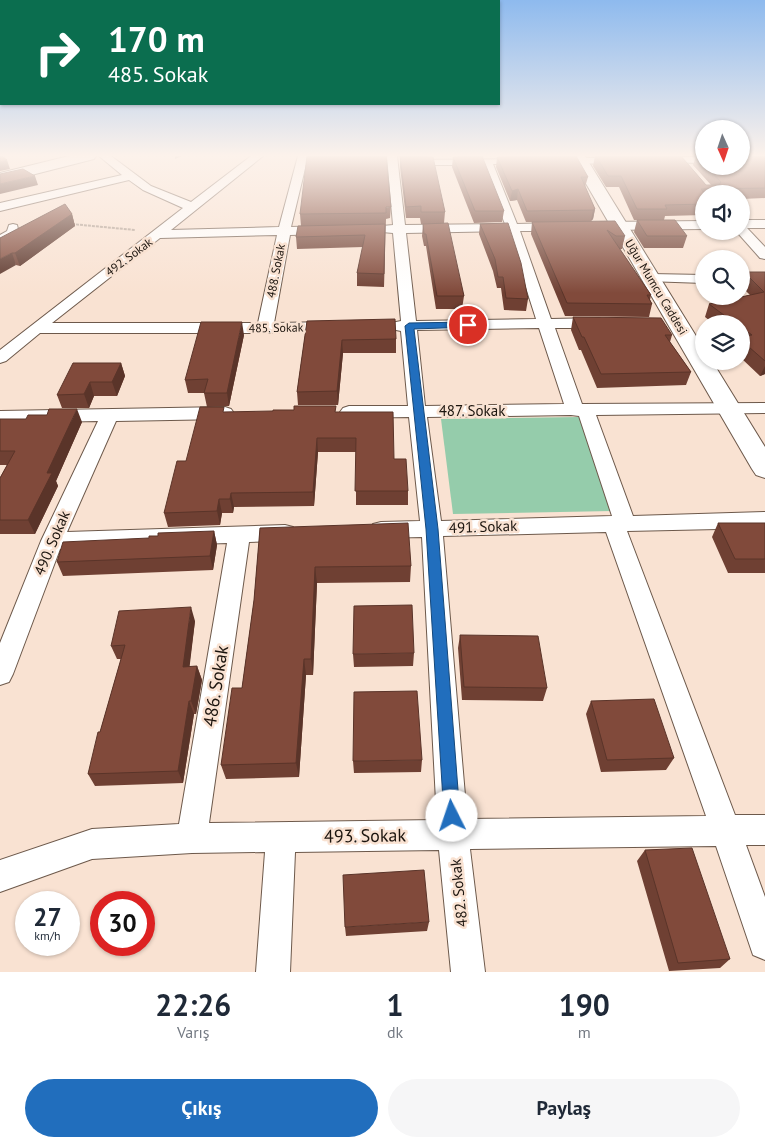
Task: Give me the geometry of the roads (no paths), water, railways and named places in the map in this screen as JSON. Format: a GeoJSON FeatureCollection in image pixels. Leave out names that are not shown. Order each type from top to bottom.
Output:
{"type":"FeatureCollection","features":[{"type":"Feature","properties":{"kind":"street"},"geometry":{"type":"LineString","coordinates":[[0,207],[24,201]]}},
{"type":"Feature","properties":{"kind":"street"},"geometry":{"type":"LineString","coordinates":[[179,201],[192,207]]}},
{"type":"Feature","properties":{"kind":"street","name":"492. Sokak"},"geometry":{"type":"LineString","coordinates":[[0,358],[199,201]]}},
{"type":"Feature","properties":{"kind":"street","name":"488. Sokak"},"geometry":{"type":"LineString","coordinates":[[265,328],[284,231],[293,201]]}},
{"type":"Feature","properties":{"kind":"street","name":"482. Sokak"},"geometry":{"type":"LineString","coordinates":[[395,201],[417,411],[432,529],[453,836],[468,972]]}},
{"type":"Feature","properties":{"kind":"street"},"geometry":{"type":"LineString","coordinates":[[502,201],[580,411],[765,943]]}},
{"type":"Feature","properties":{"kind":"street","name":"Uğur Mumcu Caddesi"},"geometry":{"type":"LineString","coordinates":[[605,201],[651,278],[668,324],[729,409],[765,469]]}},
{"type":"Feature","properties":{"kind":"street"},"geometry":{"type":"LineString","coordinates":[[0,214],[6,230],[13,233],[0,241]]}},
{"type":"Feature","properties":{"kind":"street"},"geometry":{"type":"LineString","coordinates":[[750,224],[765,224]]}},
{"type":"Feature","properties":{"kind":"street"},"geometry":{"type":"LineString","coordinates":[[590,227],[695,225]]}},
{"type":"Feature","properties":{"kind":"street"},"geometry":{"type":"LineString","coordinates":[[370,230],[571,227]]}},
{"type":"Feature","properties":{"kind":"street"},"geometry":{"type":"LineString","coordinates":[[160,234],[332,230]]}},
{"type":"Feature","properties":{"kind":"street"},"geometry":{"type":"LineString","coordinates":[[750,239],[765,255]]}},
{"type":"Feature","properties":{"kind":"street"},"geometry":{"type":"LineString","coordinates":[[651,278],[695,279]]}},
{"type":"Feature","properties":{"kind":"street"},"geometry":{"type":"LineString","coordinates":[[380,326],[612,323]]}},
{"type":"Feature","properties":{"kind":"street","name":"485. Sokak"},"geometry":{"type":"LineString","coordinates":[[36,328],[351,327]]}},
{"type":"Feature","properties":{"kind":"street","name":"487. Sokak"},"geometry":{"type":"LineString","coordinates":[[328,412],[765,408]]}},
{"type":"Feature","properties":{"kind":"street"},"geometry":{"type":"LineString","coordinates":[[0,417],[239,413]]}},
{"type":"Feature","properties":{"kind":"street","name":"490. Sokak"},"geometry":{"type":"LineString","coordinates":[[0,674],[52,541],[110,414]]}},
{"type":"Feature","properties":{"kind":"street","name":"491. Sokak"},"geometry":{"type":"LineString","coordinates":[[364,531],[619,522],[765,520]]}},
{"type":"Feature","properties":{"kind":"street"},"geometry":{"type":"LineString","coordinates":[[52,541],[306,532]]}},
{"type":"Feature","properties":{"kind":"street","name":"486. Sokak"},"geometry":{"type":"LineString","coordinates":[[192,838],[239,534]]}},
{"type":"Feature","properties":{"kind":"street","name":"493. Sokak"},"geometry":{"type":"LineString","coordinates":[[0,876],[92,844],[192,838],[453,836],[765,830]]}},
{"type":"Feature","properties":{"kind":"street"},"geometry":{"type":"LineString","coordinates":[[273,972],[281,837]]}}]}
